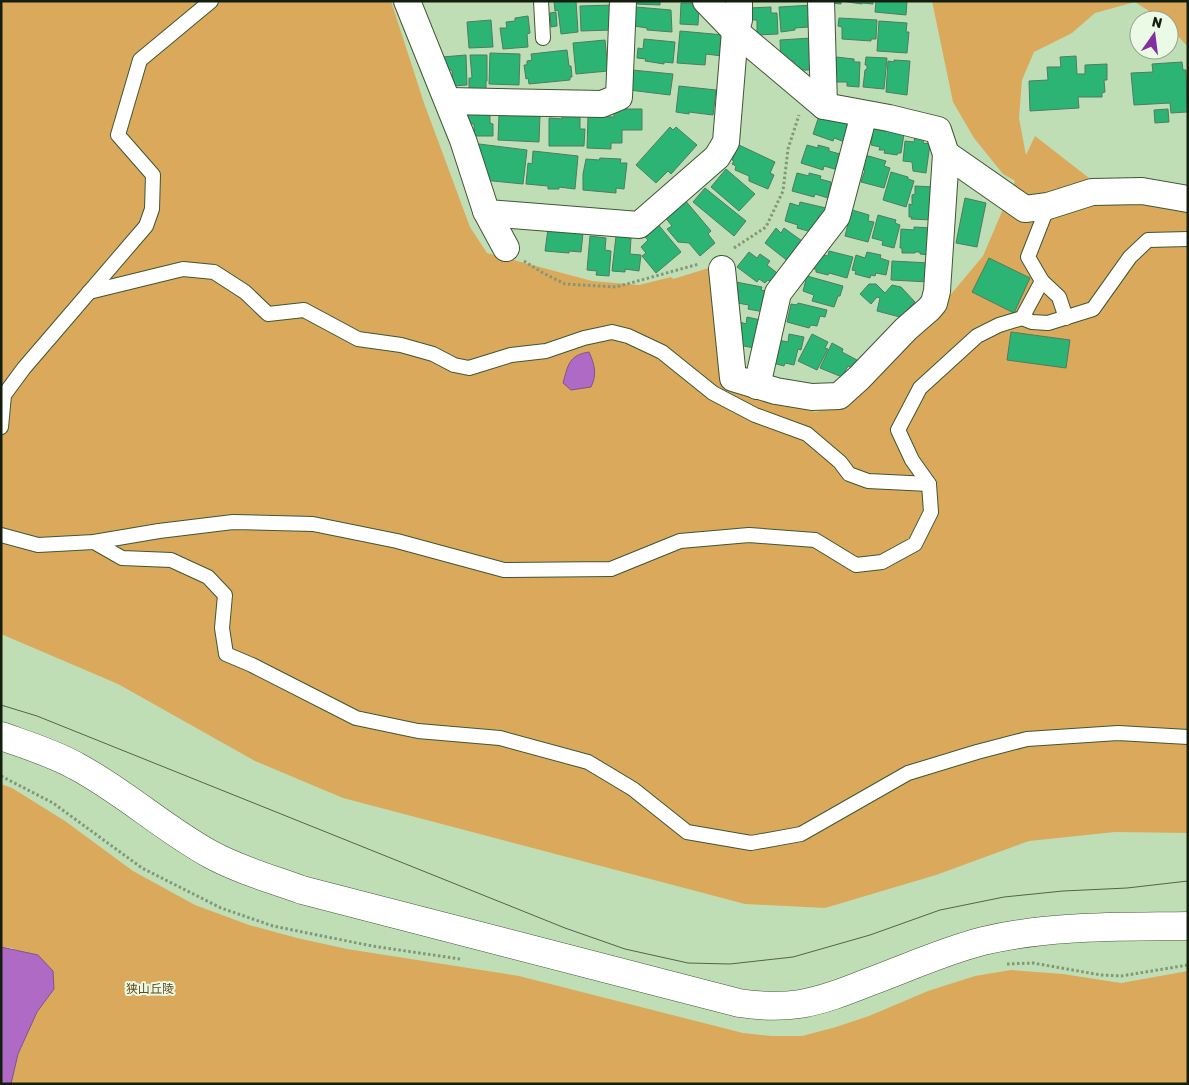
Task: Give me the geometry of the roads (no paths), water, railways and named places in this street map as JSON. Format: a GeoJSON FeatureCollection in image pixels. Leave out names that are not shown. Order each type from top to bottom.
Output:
{"type":"FeatureCollection","features":[{"type":"Feature","properties":{"kind":"street"},"geometry":{"type":"LineString","coordinates":[[407,1],[463,140],[486,211],[506,248]]}},
{"type":"Feature","properties":{"kind":"street"},"geometry":{"type":"LineString","coordinates":[[448,101],[602,104],[619,97],[624,1]]}},
{"type":"Feature","properties":{"kind":"street"},"geometry":{"type":"LineString","coordinates":[[706,1],[735,31],[816,100],[864,114],[938,130],[946,154],[937,291],[934,302],[839,396],[812,397],[776,391],[733,378],[718,261]]}},
{"type":"Feature","properties":{"kind":"street"},"geometry":{"type":"LineString","coordinates":[[486,211],[488,213],[561,220],[639,225],[717,156],[726,142],[735,31],[739,20],[738,1]]}},
{"type":"Feature","properties":{"kind":"street"},"geometry":{"type":"LineString","coordinates":[[816,100],[821,1]]}},
{"type":"Feature","properties":{"kind":"street"},"geometry":{"type":"LineString","coordinates":[[757,386],[778,292],[837,216],[864,114]]}},
{"type":"Feature","properties":{"kind":"street"},"geometry":{"type":"LineString","coordinates":[[946,154],[1025,209],[1048,206],[1092,192],[1142,191],[1188,199]]}},
{"type":"Feature","properties":{"kind":"street"},"geometry":{"type":"LineString","coordinates":[[1,736],[75,765],[212,855],[258,875],[302,890],[739,1003],[781,1006],[815,1001],[857,987],[945,952],[1018,934],[1048,930],[1188,926]]}},
{"type":"Feature","properties":{"kind":"lane"},"geometry":{"type":"LineString","coordinates":[[1,427],[4,395],[24,368],[146,226],[152,209],[153,175],[118,135],[140,60],[211,1]]}},
{"type":"Feature","properties":{"kind":"lane"},"geometry":{"type":"LineString","coordinates":[[541,1],[543,38]]}},
{"type":"Feature","properties":{"kind":"lane"},"geometry":{"type":"LineString","coordinates":[[1048,206],[1028,256],[1042,281],[1059,297],[1066,318]]}},
{"type":"Feature","properties":{"kind":"lane"},"geometry":{"type":"LineString","coordinates":[[1,535],[38,545],[94,542],[159,531],[233,522],[313,524],[397,541],[504,570],[610,569],[680,541],[749,535],[815,540],[856,565],[882,562],[915,544],[931,512],[929,484],[912,460],[898,430],[920,388],[977,336],[999,325],[1022,318],[1032,322],[1048,323],[1093,309],[1130,257],[1148,240],[1188,240]]}},
{"type":"Feature","properties":{"kind":"lane"},"geometry":{"type":"LineString","coordinates":[[89,292],[183,269],[214,272],[245,292],[268,314],[304,310],[358,339],[401,345],[433,354],[454,365],[469,368],[511,355],[546,351],[584,338],[612,332],[628,336],[662,352],[713,393],[755,415],[807,434],[840,462],[849,474],[868,481],[929,484]]}},
{"type":"Feature","properties":{"kind":"lane"},"geometry":{"type":"LineString","coordinates":[[1022,318],[1042,281]]}},
{"type":"Feature","properties":{"kind":"lane"},"geometry":{"type":"LineString","coordinates":[[94,542],[122,558],[171,560],[208,578],[225,595],[222,628],[226,654],[252,665],[356,718],[418,731],[500,738],[588,762],[633,789],[687,832],[750,843],[801,834],[908,773],[1027,739],[1118,733],[1188,737]]}},
{"type":"Feature","properties":{"kind":"tram line"},"geometry":{"type":"LineString","coordinates":[[1,705],[37,716],[565,928],[625,949],[688,963],[730,964],[793,957],[870,935],[940,910],[1004,897],[1063,891],[1127,888],[1188,881]]}},
{"type":"Feature","properties":{"kind":"park label","name":"狭山丘陵"},"geometry":{"type":"Point","coordinates":[150,989]}}]}
